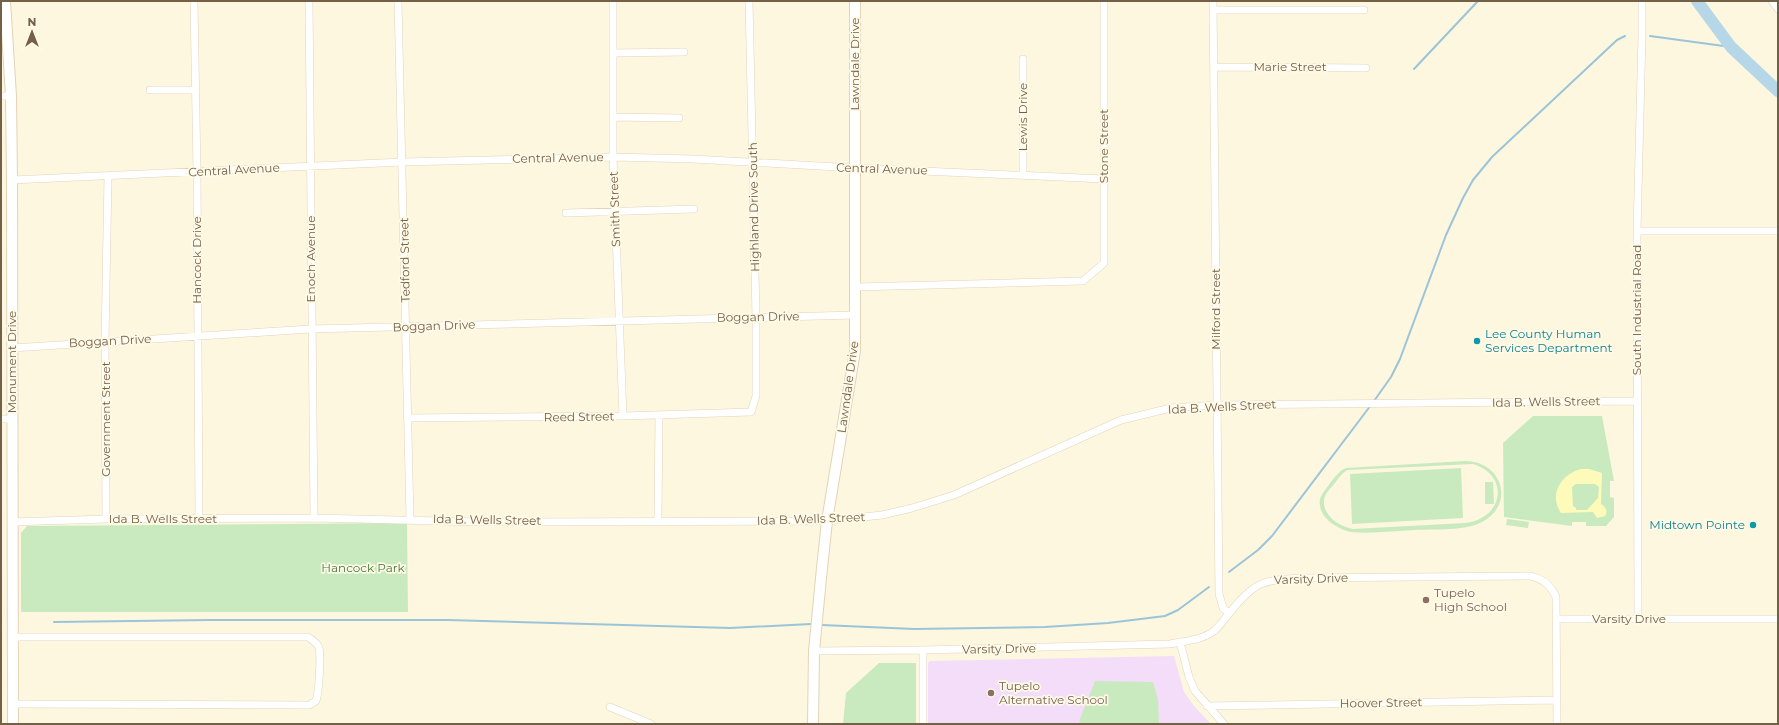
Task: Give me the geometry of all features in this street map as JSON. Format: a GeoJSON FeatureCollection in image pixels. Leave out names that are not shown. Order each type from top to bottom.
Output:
{"type":"FeatureCollection","features":[{"type":"Feature","properties":{"kind":"street","name":"Monument Drive"},"geometry":{"type":"LineString","coordinates":[[5,1],[6,96],[12,180],[13,724]]}},
{"type":"Feature","properties":{"kind":"street","name":"Hancock Drive"},"geometry":{"type":"LineString","coordinates":[[194,1],[197,173],[199,518]]}},
{"type":"Feature","properties":{"kind":"street","name":"Enoch Avenue"},"geometry":{"type":"LineString","coordinates":[[308,1],[312,165],[311,329],[314,518]]}},
{"type":"Feature","properties":{"kind":"street","name":"Tedford Street"},"geometry":{"type":"LineString","coordinates":[[398,1],[403,162],[410,519]]}},
{"type":"Feature","properties":{"kind":"street","name":"Smith Street"},"geometry":{"type":"LineString","coordinates":[[612,1],[613,157],[624,416]]}},
{"type":"Feature","properties":{"kind":"street","name":"Highland Drive South"},"geometry":{"type":"LineString","coordinates":[[749,1],[756,317],[756,396],[751,412]]}},
{"type":"Feature","properties":{"kind":"street","name":"Lawndale Drive"},"geometry":{"type":"LineString","coordinates":[[813,724],[814,651],[827,520],[855,351],[855,1]]}},
{"type":"Feature","properties":{"kind":"street","name":"Stone Street"},"geometry":{"type":"LineString","coordinates":[[856,287],[1083,281],[1104,263],[1104,1]]}},
{"type":"Feature","properties":{"kind":"street","name":"Milford Street"},"geometry":{"type":"LineString","coordinates":[[1213,1],[1219,594],[1223,608],[1229,613]]}},
{"type":"Feature","properties":{"kind":"street","name":"South Industrial Road"},"geometry":{"type":"LineString","coordinates":[[1638,619],[1637,231],[1642,1]]}},
{"type":"Feature","properties":{"kind":"street"},"geometry":{"type":"LineString","coordinates":[[1772,1],[1778,9]]}},
{"type":"Feature","properties":{"kind":"street"},"geometry":{"type":"LineString","coordinates":[[1213,10],[1364,10]]}},
{"type":"Feature","properties":{"kind":"street"},"geometry":{"type":"LineString","coordinates":[[613,53],[684,52]]}},
{"type":"Feature","properties":{"kind":"street","name":"Lewis Drive"},"geometry":{"type":"LineString","coordinates":[[1023,59],[1023,174]]}},
{"type":"Feature","properties":{"kind":"street","name":"Marie Street"},"geometry":{"type":"LineString","coordinates":[[1214,67],[1366,68]]}},
{"type":"Feature","properties":{"kind":"street"},"geometry":{"type":"LineString","coordinates":[[150,90],[196,90]]}},
{"type":"Feature","properties":{"kind":"street"},"geometry":{"type":"LineString","coordinates":[[613,118],[679,118]]}},
{"type":"Feature","properties":{"kind":"street","name":"Central Avenue"},"geometry":{"type":"LineString","coordinates":[[12,180],[197,173],[312,165],[613,157],[693,159],[1104,179]]}},
{"type":"Feature","properties":{"kind":"street","name":"Government Street"},"geometry":{"type":"LineString","coordinates":[[106,519],[105,341],[108,176]]}},
{"type":"Feature","properties":{"kind":"street"},"geometry":{"type":"LineString","coordinates":[[566,213],[694,209]]}},
{"type":"Feature","properties":{"kind":"street"},"geometry":{"type":"LineString","coordinates":[[1637,231],[1778,231]]}},
{"type":"Feature","properties":{"kind":"street","name":"Boggan Drive"},"geometry":{"type":"LineString","coordinates":[[12,348],[311,329],[856,315]]}},
{"type":"Feature","properties":{"kind":"street","name":"Ida B. Wells Street"},"geometry":{"type":"LineString","coordinates":[[12,522],[199,518],[410,519],[482,522],[827,520],[882,516],[954,495],[1121,420],[1171,408],[1217,405],[1637,401]]}},
{"type":"Feature","properties":{"kind":"street","name":"Reed Street"},"geometry":{"type":"LineString","coordinates":[[407,418],[624,416],[751,412]]}},
{"type":"Feature","properties":{"kind":"street"},"geometry":{"type":"LineString","coordinates":[[658,415],[658,520]]}},
{"type":"Feature","properties":{"kind":"street"},"geometry":{"type":"LineString","coordinates":[[1,419],[12,418]]}},
{"type":"Feature","properties":{"kind":"street","name":"Varsity Drive"},"geometry":{"type":"LineString","coordinates":[[814,651],[1143,646],[1180,642],[1202,637],[1214,631],[1244,594],[1253,587],[1271,580],[1301,578],[1528,576],[1537,577],[1553,589],[1556,597],[1557,619],[1778,619]]}},
{"type":"Feature","properties":{"kind":"street"},"geometry":{"type":"LineString","coordinates":[[1557,619],[1557,724]]}},
{"type":"Feature","properties":{"kind":"street"},"geometry":{"type":"LineString","coordinates":[[14,637],[308,637],[314,640],[319,647],[319,686],[316,702],[309,705],[14,704]]}},
{"type":"Feature","properties":{"kind":"street"},"geometry":{"type":"LineString","coordinates":[[1180,642],[1189,677],[1195,691],[1224,724]]}},
{"type":"Feature","properties":{"kind":"street"},"geometry":{"type":"LineString","coordinates":[[923,650],[923,724]]}},
{"type":"Feature","properties":{"kind":"street","name":"Hoover Street"},"geometry":{"type":"LineString","coordinates":[[1207,706],[1556,700]]}},
{"type":"Feature","properties":{"kind":"street"},"geometry":{"type":"LineString","coordinates":[[610,707],[651,724]]}},
{"type":"Feature","properties":{"kind":"shaded area"},"geometry":{"type":"Polygon","coordinates":[[[1174,656],[1184,692],[1194,706],[1211,724],[928,724],[928,663],[930,661],[1174,656]]]}},
{"type":"Feature","properties":{"kind":"green space"},"geometry":{"type":"Polygon","coordinates":[[[1533,416],[1602,416],[1614,481],[1610,481],[1610,497],[1614,498],[1614,517],[1606,526],[1586,526],[1586,522],[1572,522],[1572,526],[1504,517],[1503,443],[1533,416]]]}},
{"type":"Feature","properties":{"kind":"green space"},"geometry":{"type":"Polygon","coordinates":[[[1465,461],[1478,463],[1488,468],[1496,476],[1500,485],[1501,495],[1499,505],[1493,514],[1482,522],[1467,527],[1375,533],[1351,532],[1339,528],[1329,521],[1321,511],[1320,505],[1320,499],[1330,483],[1337,474],[1346,468],[1465,461]],[[1473,464],[1348,470],[1342,474],[1326,494],[1324,498],[1324,506],[1329,516],[1333,520],[1343,526],[1353,529],[1465,523],[1478,520],[1488,514],[1494,506],[1498,496],[1497,487],[1493,478],[1485,470],[1473,464]]]}},
{"type":"Feature","properties":{"kind":"green space"},"geometry":{"type":"Polygon","coordinates":[[[1461,468],[1463,518],[1352,524],[1350,474],[1461,468]]]}},
{"type":"Feature","properties":{"kind":"green space"},"geometry":{"type":"Polygon","coordinates":[[[1485,482],[1493,482],[1494,504],[1485,504],[1485,482]]]}},
{"type":"Feature","properties":{"kind":"green space"},"geometry":{"type":"Polygon","coordinates":[[[1507,519],[1529,522],[1528,528],[1506,525],[1507,519]]]}},
{"type":"Feature","properties":{"kind":"green space","name":"Hancock Park"},"geometry":{"type":"Polygon","coordinates":[[[407,523],[408,612],[21,612],[21,533],[27,526],[407,523]]]}},
{"type":"Feature","properties":{"kind":"green space"},"geometry":{"type":"Polygon","coordinates":[[[879,663],[916,663],[916,724],[843,724],[846,693],[879,663]]]}},
{"type":"Feature","properties":{"kind":"green space"},"geometry":{"type":"Polygon","coordinates":[[[1095,681],[1153,682],[1158,700],[1159,724],[1079,724],[1095,681]]]}},
{"type":"Feature","properties":{"kind":"sand"},"geometry":{"type":"Polygon","coordinates":[[[1581,469],[1589,469],[1602,473],[1601,504],[1606,509],[1605,516],[1597,518],[1593,512],[1561,513],[1557,506],[1557,492],[1563,480],[1581,469]],[[1576,484],[1572,487],[1573,506],[1576,510],[1587,510],[1598,498],[1599,487],[1595,484],[1576,484]]]}},
{"type":"Feature","properties":{"kind":"waterway"},"geometry":{"type":"LineString","coordinates":[[1414,69],[1478,1]]}},
{"type":"Feature","properties":{"kind":"waterway"},"geometry":{"type":"LineString","coordinates":[[1697,1],[1731,47],[1778,91]]}},
{"type":"Feature","properties":{"kind":"waterway"},"geometry":{"type":"LineString","coordinates":[[1374,401],[1391,377],[1400,359],[1446,235],[1473,180],[1492,157],[1617,40],[1625,36]]}},
{"type":"Feature","properties":{"kind":"waterway"},"geometry":{"type":"LineString","coordinates":[[1650,36],[1731,47]]}},
{"type":"Feature","properties":{"kind":"waterway"},"geometry":{"type":"LineString","coordinates":[[1229,572],[1258,550],[1272,536],[1371,405]]}},
{"type":"Feature","properties":{"kind":"waterway"},"geometry":{"type":"LineString","coordinates":[[822,625],[914,629],[1045,627],[1108,623],[1165,616],[1178,610],[1209,587]]}},
{"type":"Feature","properties":{"kind":"waterway"},"geometry":{"type":"LineString","coordinates":[[54,622],[209,620],[448,620],[730,628],[811,624]]}},
{"type":"Feature","properties":{"kind":"place","name":"Lee County Human Services Department"},"geometry":{"type":"Point","coordinates":[1477,341]}},
{"type":"Feature","properties":{"kind":"place","name":"Midtown Pointe"},"geometry":{"type":"Point","coordinates":[1753,525]}},
{"type":"Feature","properties":{"kind":"place","name":"Tupelo High School"},"geometry":{"type":"Point","coordinates":[1426,600]}},
{"type":"Feature","properties":{"kind":"place","name":"Tupelo Alternative School"},"geometry":{"type":"Point","coordinates":[991,693]}}]}
